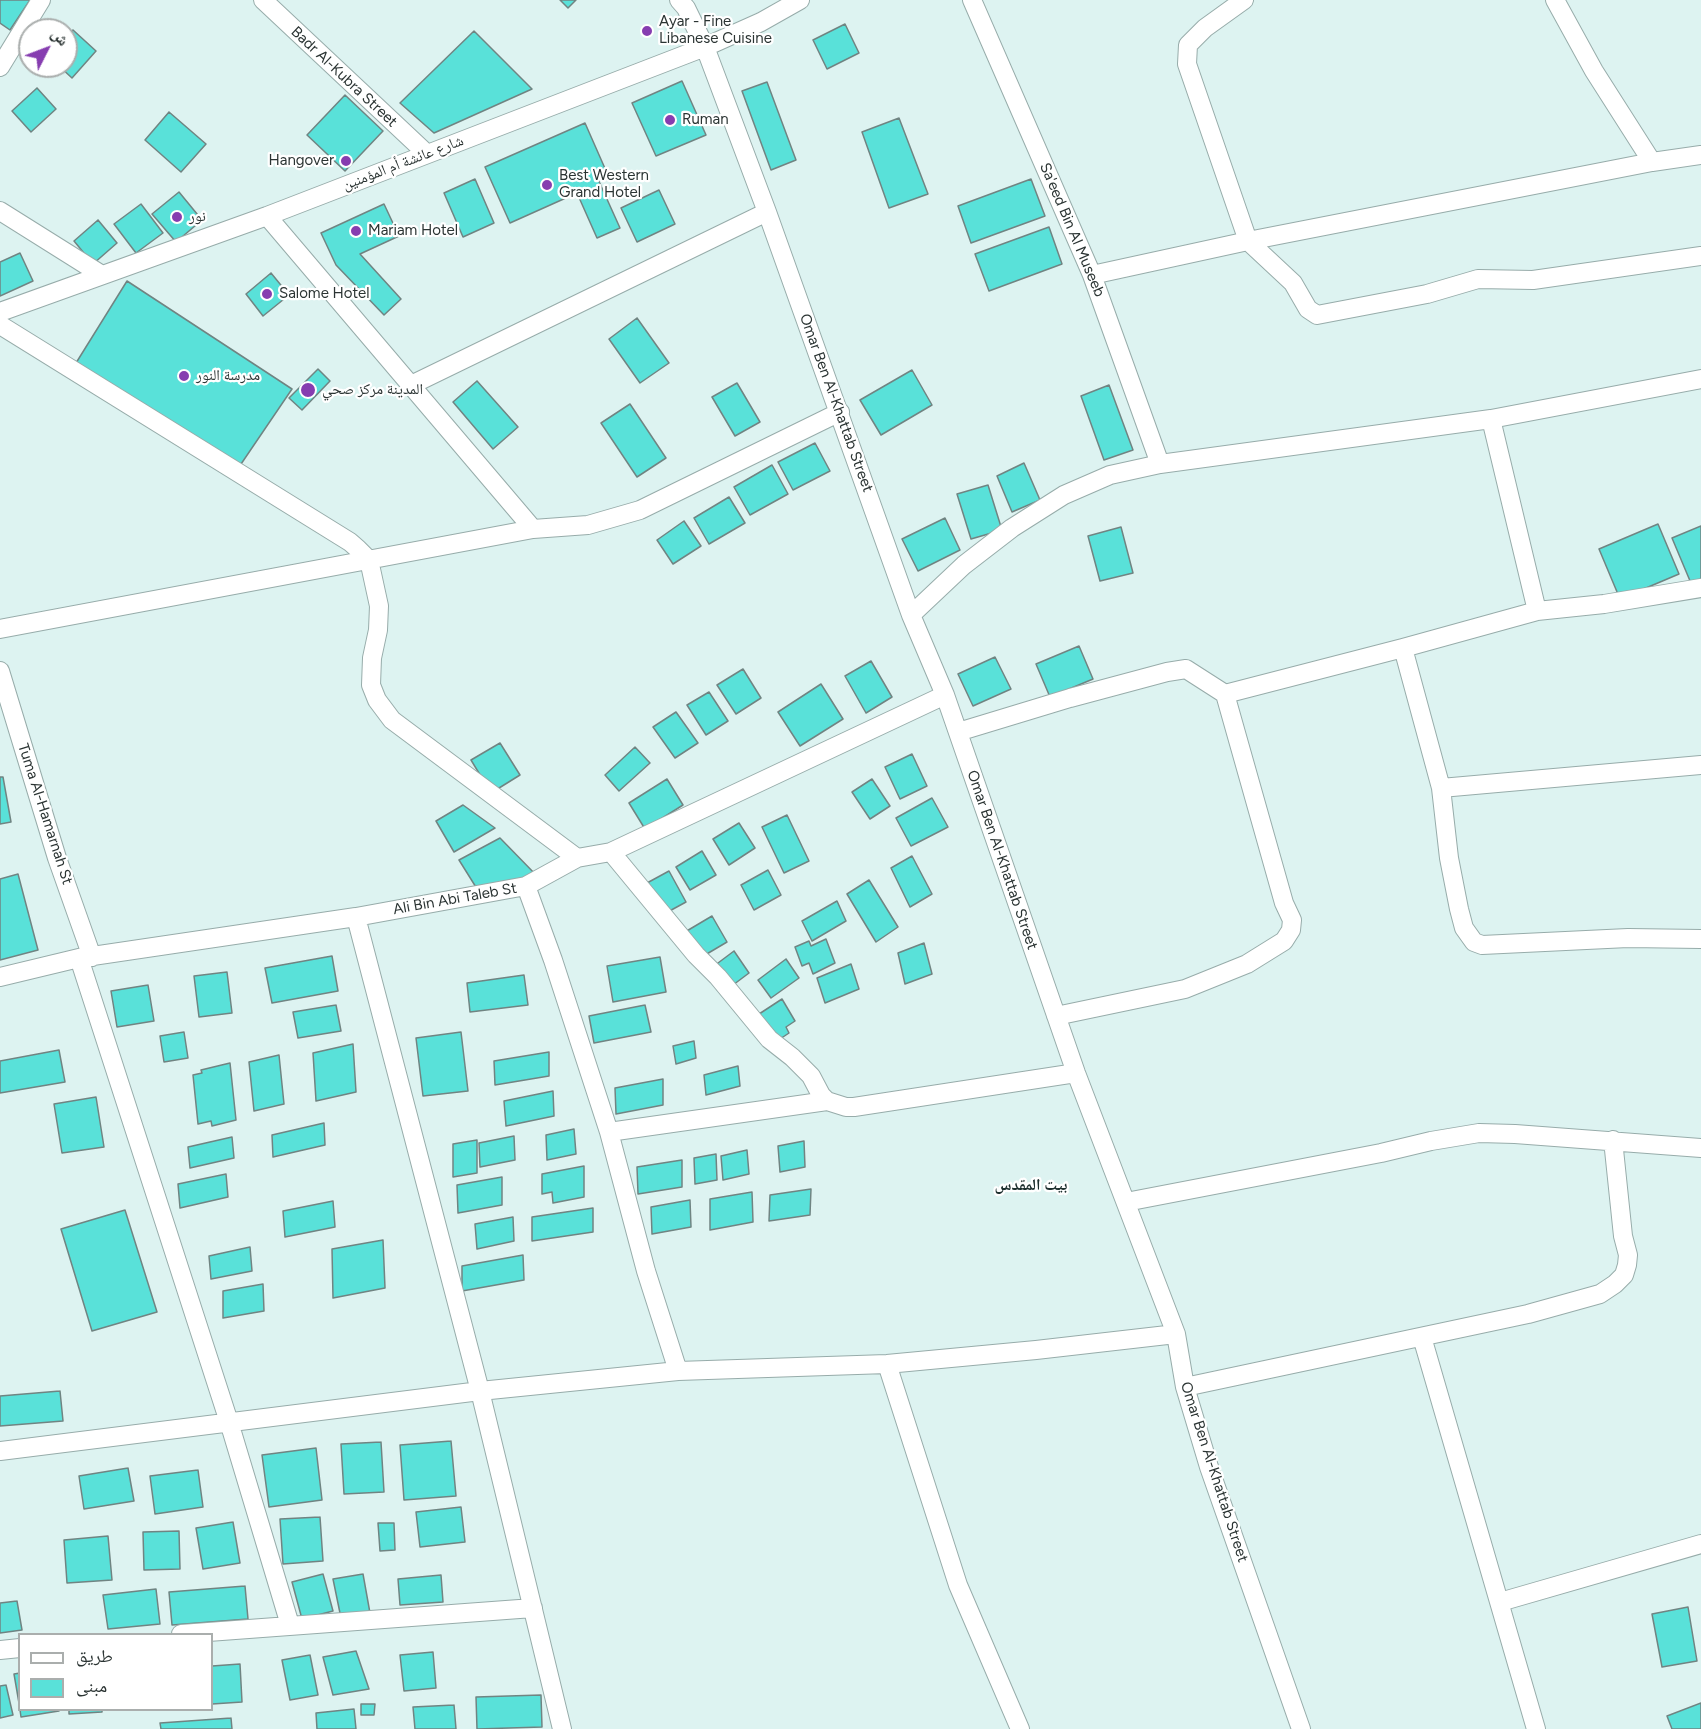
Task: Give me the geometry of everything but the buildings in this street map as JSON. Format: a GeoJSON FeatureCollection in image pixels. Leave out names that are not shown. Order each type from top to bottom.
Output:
{"type":"FeatureCollection","features":[{"type":"Feature","properties":{"kind":"street"},"geometry":{"type":"LineString","coordinates":[[0,68],[41,0]]}},
{"type":"Feature","properties":{"kind":"street","name":"Badr Al-Kubra Street"},"geometry":{"type":"LineString","coordinates":[[263,0],[426,153]]}},
{"type":"Feature","properties":{"kind":"street","name":"Omar Ben Al-Khattab Street"},"geometry":{"type":"LineString","coordinates":[[679,0],[686,8],[705,47],[767,212],[840,412],[910,615],[945,695],[1076,1073],[1176,1334],[1185,1387],[1209,1467],[1301,1729]]}},
{"type":"Feature","properties":{"kind":"street","name":"شارع عائشة أم المؤمنين"},"geometry":{"type":"LineString","coordinates":[[0,312],[267,216],[705,47],[761,22],[800,0]]}},
{"type":"Feature","properties":{"kind":"street","name":"Sa'eed Bin Al Museeb"},"geometry":{"type":"LineString","coordinates":[[972,0],[1092,275],[1160,464]]}},
{"type":"Feature","properties":{"kind":"street"},"geometry":{"type":"LineString","coordinates":[[1244,0],[1205,28],[1188,45],[1186,64],[1248,241],[1293,283],[1308,309],[1317,315],[1427,294],[1478,279],[1533,280],[1701,256]]}},
{"type":"Feature","properties":{"kind":"street"},"geometry":{"type":"LineString","coordinates":[[1555,0],[1594,71],[1652,162]]}},
{"type":"Feature","properties":{"kind":"street"},"geometry":{"type":"LineString","coordinates":[[1092,275],[1248,241],[1652,162],[1701,155]]}},
{"type":"Feature","properties":{"kind":"street"},"geometry":{"type":"LineString","coordinates":[[0,211],[102,275]]}},
{"type":"Feature","properties":{"kind":"street"},"geometry":{"type":"LineString","coordinates":[[411,385],[767,212]]}},
{"type":"Feature","properties":{"kind":"street"},"geometry":{"type":"LineString","coordinates":[[267,216],[533,529]]}},
{"type":"Feature","properties":{"kind":"street"},"geometry":{"type":"LineString","coordinates":[[0,325],[350,542],[369,560],[379,606],[371,685],[377,700],[392,720],[577,858]]}},
{"type":"Feature","properties":{"kind":"street"},"geometry":{"type":"LineString","coordinates":[[910,615],[964,565],[1012,528],[1064,495],[1110,475],[1160,464],[1491,419],[1701,379]]}},
{"type":"Feature","properties":{"kind":"street"},"geometry":{"type":"LineString","coordinates":[[0,629],[533,529],[588,525],[640,510],[840,412]]}},
{"type":"Feature","properties":{"kind":"street"},"geometry":{"type":"LineString","coordinates":[[1491,419],[1537,611]]}},
{"type":"Feature","properties":{"kind":"street"},"geometry":{"type":"LineString","coordinates":[[1224,694],[1537,611],[1604,604],[1701,588]]}},
{"type":"Feature","properties":{"kind":"street"},"geometry":{"type":"LineString","coordinates":[[1403,648],[1441,788],[1449,858],[1459,909],[1464,928],[1474,942],[1482,945],[1628,938],[1701,939]]}},
{"type":"Feature","properties":{"kind":"street"},"geometry":{"type":"LineString","coordinates":[[958,732],[1070,698],[1186,669],[1224,694],[1284,903],[1292,920],[1291,930],[1284,941],[1247,964],[1185,989],[1056,1016]]}},
{"type":"Feature","properties":{"kind":"street","name":"Tuma Al-Hamarnah St"},"geometry":{"type":"LineString","coordinates":[[0,671],[290,1625]]}},
{"type":"Feature","properties":{"kind":"street","name":"Ali Bin Abi Taleb St"},"geometry":{"type":"LineString","coordinates":[[0,977],[86,957],[356,917],[526,886],[577,858],[611,852],[945,695]]}},
{"type":"Feature","properties":{"kind":"street"},"geometry":{"type":"LineString","coordinates":[[1441,788],[1701,765]]}},
{"type":"Feature","properties":{"kind":"street"},"geometry":{"type":"LineString","coordinates":[[611,852],[769,1039],[811,1076],[821,1095],[827,1101]]}},
{"type":"Feature","properties":{"kind":"street"},"geometry":{"type":"LineString","coordinates":[[526,886],[553,960],[609,1132],[646,1270],[678,1371]]}},
{"type":"Feature","properties":{"kind":"street"},"geometry":{"type":"LineString","coordinates":[[356,917],[480,1391],[562,1729]]}},
{"type":"Feature","properties":{"kind":"street"},"geometry":{"type":"LineString","coordinates":[[609,1132],[827,1101],[854,1107],[1076,1073]]}},
{"type":"Feature","properties":{"kind":"street"},"geometry":{"type":"LineString","coordinates":[[1126,1202],[1479,1133],[1613,1140],[1701,1148]]}},
{"type":"Feature","properties":{"kind":"street"},"geometry":{"type":"LineString","coordinates":[[1185,1387],[1528,1314],[1600,1294],[1624,1275],[1628,1255],[1623,1236],[1613,1140]]}},
{"type":"Feature","properties":{"kind":"street"},"geometry":{"type":"LineString","coordinates":[[0,1451],[480,1391],[678,1371],[887,1364],[1176,1334]]}},
{"type":"Feature","properties":{"kind":"street"},"geometry":{"type":"LineString","coordinates":[[1422,1337],[1536,1729]]}},
{"type":"Feature","properties":{"kind":"street"},"geometry":{"type":"LineString","coordinates":[[887,1364],[958,1586],[1020,1729]]}},
{"type":"Feature","properties":{"kind":"street"},"geometry":{"type":"LineString","coordinates":[[1500,1602],[1701,1544]]}},
{"type":"Feature","properties":{"kind":"street"},"geometry":{"type":"LineString","coordinates":[[203,1633],[533,1608]]}},
{"type":"Feature","properties":{"kind":"street"},"geometry":{"type":"LineString","coordinates":[[0,1650],[18,1648]]}},
{"type":"Feature","properties":{"kind":"place","name":"Ayar - Fine Libanese Cuisine"},"geometry":{"type":"Point","coordinates":[647,31]}},
{"type":"Feature","properties":{"kind":"place","name":"Ruman"},"geometry":{"type":"Point","coordinates":[670,120]}},
{"type":"Feature","properties":{"kind":"place","name":"Hangover"},"geometry":{"type":"Point","coordinates":[346,161]}},
{"type":"Feature","properties":{"kind":"place","name":"Best Western Grand Hotel"},"geometry":{"type":"Point","coordinates":[547,185]}},
{"type":"Feature","properties":{"kind":"place","name":"نور"},"geometry":{"type":"Point","coordinates":[177,217]}},
{"type":"Feature","properties":{"kind":"place","name":"Mariam Hotel"},"geometry":{"type":"Point","coordinates":[356,231]}},
{"type":"Feature","properties":{"kind":"place","name":"Salome Hotel"},"geometry":{"type":"Point","coordinates":[267,294]}},
{"type":"Feature","properties":{"kind":"place","name":"مدرسة النور"},"geometry":{"type":"Point","coordinates":[184,376]}},
{"type":"Feature","properties":{"kind":"place","name":"المدينة مركز صحي"},"geometry":{"type":"Point","coordinates":[308,390]}},
{"type":"Feature","properties":{"kind":"district","name":"بيت المقدس"},"geometry":{"type":"Point","coordinates":[1031,1185]}}]}
